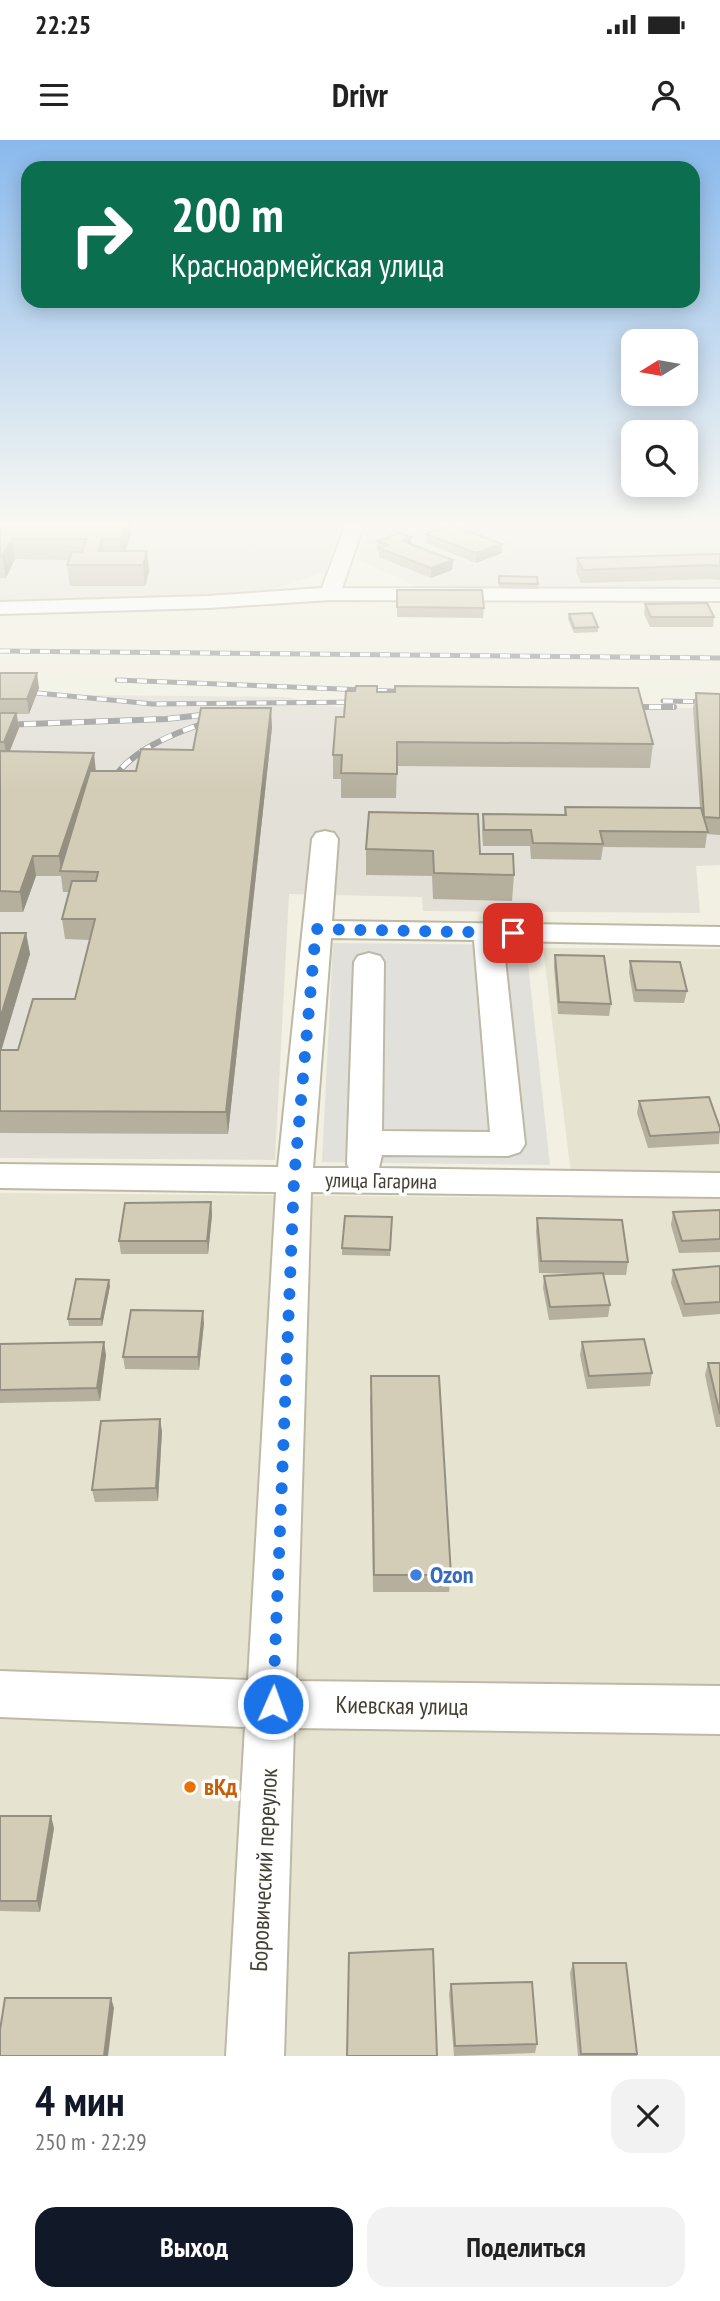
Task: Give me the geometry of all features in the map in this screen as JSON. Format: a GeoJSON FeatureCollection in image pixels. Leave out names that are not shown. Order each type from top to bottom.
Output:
{"type":"FeatureCollection","features":[{"type":"Feature","properties":{"kind":"street","name":"Боровический переулок"},"geometry":{"type":"LineString","coordinates":[[255,2056],[273,1704],[294,1180],[325,839]]}},
{"type":"Feature","properties":{"kind":"street"},"geometry":{"type":"LineString","coordinates":[[316,929],[720,936]]}},
{"type":"Feature","properties":{"kind":"street"},"geometry":{"type":"LineString","coordinates":[[365,1143],[508,1144],[488,932]]}},
{"type":"Feature","properties":{"kind":"street"},"geometry":{"type":"LineString","coordinates":[[363,1181],[369,962]]}},
{"type":"Feature","properties":{"kind":"street","name":"улица Гагарина"},"geometry":{"type":"LineString","coordinates":[[0,1176],[720,1185]]}},
{"type":"Feature","properties":{"kind":"street","name":"Киевская улица"},"geometry":{"type":"LineString","coordinates":[[0,1694],[273,1704],[720,1710]]}},
{"type":"Feature","properties":{"kind":"shaded area"},"geometry":{"type":"Polygon","coordinates":[[[0,694],[286,697],[337,707],[720,708],[720,865],[696,866],[700,913],[423,911],[422,897],[289,894],[275,1160],[0,1158],[0,694]]]}},
{"type":"Feature","properties":{"kind":"shaded area"},"geometry":{"type":"Polygon","coordinates":[[[333,943],[526,945],[550,1165],[322,1162],[333,943]]]}},
{"type":"Feature","properties":{"kind":"shaded area"},"geometry":{"type":"Polygon","coordinates":[[[543,948],[720,949],[720,2056],[0,2056],[0,1193],[574,1198],[543,948]]]}},
{"type":"Feature","properties":{"kind":"building"},"geometry":{"type":"Polygon","coordinates":[[[648,610],[711,610],[714,617],[651,617],[648,610]]]}},
{"type":"Feature","properties":{"kind":"building"},"geometry":{"type":"Polygon","coordinates":[[[592,613],[598,627],[574,628],[569,614],[592,613]]]}},
{"type":"Feature","properties":{"kind":"building"},"geometry":{"type":"Polygon","coordinates":[[[0,673],[37,673],[27,699],[0,699],[0,673]]]}},
{"type":"Feature","properties":{"kind":"building"},"geometry":{"type":"Polygon","coordinates":[[[356,686],[377,686],[377,692],[395,692],[395,686],[638,688],[653,744],[397,742],[397,774],[341,773],[342,755],[333,755],[336,717],[344,717],[346,691],[355,691],[356,686]]]}},
{"type":"Feature","properties":{"kind":"building"},"geometry":{"type":"Polygon","coordinates":[[[696,693],[720,694],[720,818],[704,817],[696,693]]]}},
{"type":"Feature","properties":{"kind":"building"},"geometry":{"type":"Polygon","coordinates":[[[201,708],[271,708],[226,1112],[0,1111],[0,1050],[18,1050],[33,999],[75,999],[95,919],[62,919],[72,881],[96,881],[98,872],[60,871],[90,771],[136,771],[141,749],[193,750],[201,708]]]}},
{"type":"Feature","properties":{"kind":"building"},"geometry":{"type":"Polygon","coordinates":[[[0,713],[16,713],[4,742],[0,742],[0,713]]]}},
{"type":"Feature","properties":{"kind":"building"},"geometry":{"type":"Polygon","coordinates":[[[0,751],[94,753],[59,856],[33,856],[20,892],[0,891],[0,751]]]}},
{"type":"Feature","properties":{"kind":"building"},"geometry":{"type":"Polygon","coordinates":[[[565,807],[701,808],[708,832],[600,831],[603,844],[533,843],[531,830],[484,830],[483,814],[566,815],[565,807]]]}},
{"type":"Feature","properties":{"kind":"building"},"geometry":{"type":"Polygon","coordinates":[[[369,812],[478,814],[480,854],[513,854],[514,875],[434,873],[433,851],[366,849],[369,812]]]}},
{"type":"Feature","properties":{"kind":"building"},"geometry":{"type":"Polygon","coordinates":[[[0,933],[26,933],[0,1019],[0,933]]]}},
{"type":"Feature","properties":{"kind":"building"},"geometry":{"type":"Polygon","coordinates":[[[555,955],[604,956],[611,1004],[559,1002],[555,955]]]}},
{"type":"Feature","properties":{"kind":"building"},"geometry":{"type":"Polygon","coordinates":[[[630,961],[680,962],[687,991],[636,990],[630,961]]]}},
{"type":"Feature","properties":{"kind":"building"},"geometry":{"type":"Polygon","coordinates":[[[709,1097],[720,1132],[650,1136],[639,1101],[709,1097]]]}},
{"type":"Feature","properties":{"kind":"building"},"geometry":{"type":"Polygon","coordinates":[[[211,1202],[207,1241],[119,1241],[125,1203],[211,1202]]]}},
{"type":"Feature","properties":{"kind":"building"},"geometry":{"type":"Polygon","coordinates":[[[720,1210],[720,1239],[682,1241],[673,1212],[720,1210]]]}},
{"type":"Feature","properties":{"kind":"building"},"geometry":{"type":"Polygon","coordinates":[[[345,1216],[392,1217],[390,1250],[342,1248],[345,1216]]]}},
{"type":"Feature","properties":{"kind":"building"},"geometry":{"type":"Polygon","coordinates":[[[537,1218],[622,1220],[628,1262],[541,1261],[537,1218]]]}},
{"type":"Feature","properties":{"kind":"building"},"geometry":{"type":"Polygon","coordinates":[[[720,1266],[720,1302],[685,1304],[673,1270],[720,1266]]]}},
{"type":"Feature","properties":{"kind":"building"},"geometry":{"type":"Polygon","coordinates":[[[603,1273],[610,1305],[550,1307],[544,1276],[603,1273]]]}},
{"type":"Feature","properties":{"kind":"building"},"geometry":{"type":"Polygon","coordinates":[[[76,1279],[109,1280],[101,1319],[68,1319],[76,1279]]]}},
{"type":"Feature","properties":{"kind":"building"},"geometry":{"type":"Polygon","coordinates":[[[131,1310],[203,1311],[198,1357],[123,1357],[131,1310]]]}},
{"type":"Feature","properties":{"kind":"building"},"geometry":{"type":"Polygon","coordinates":[[[644,1339],[652,1373],[589,1376],[582,1342],[644,1339]]]}},
{"type":"Feature","properties":{"kind":"building"},"geometry":{"type":"Polygon","coordinates":[[[104,1342],[97,1388],[0,1390],[0,1344],[104,1342]]]}},
{"type":"Feature","properties":{"kind":"building"},"geometry":{"type":"Polygon","coordinates":[[[708,1363],[720,1363],[720,1414],[708,1363]]]}},
{"type":"Feature","properties":{"kind":"building"},"geometry":{"type":"Polygon","coordinates":[[[371,1376],[439,1376],[451,1575],[374,1575],[371,1376]]]}},
{"type":"Feature","properties":{"kind":"building"},"geometry":{"type":"Polygon","coordinates":[[[160,1419],[156,1488],[92,1490],[101,1421],[160,1419]]]}},
{"type":"Feature","properties":{"kind":"building"},"geometry":{"type":"Polygon","coordinates":[[[0,1816],[51,1816],[37,1901],[0,1901],[0,1816]]]}},
{"type":"Feature","properties":{"kind":"building"},"geometry":{"type":"Polygon","coordinates":[[[433,1949],[437,2056],[347,2056],[349,1953],[433,1949]]]}},
{"type":"Feature","properties":{"kind":"building"},"geometry":{"type":"Polygon","coordinates":[[[573,1963],[626,1963],[637,2054],[581,2054],[573,1963]]]}},
{"type":"Feature","properties":{"kind":"building"},"geometry":{"type":"Polygon","coordinates":[[[532,1982],[537,2044],[455,2046],[451,1984],[532,1982]]]}},
{"type":"Feature","properties":{"kind":"building"},"geometry":{"type":"Polygon","coordinates":[[[5,1998],[111,1998],[104,2056],[0,2056],[0,2030],[5,1998]]]}},
{"type":"Feature","properties":{"kind":"railway"},"geometry":{"type":"LineString","coordinates":[[0,651],[720,658]]}},
{"type":"Feature","properties":{"kind":"railway"},"geometry":{"type":"LineString","coordinates":[[117,680],[415,692]]}},
{"type":"Feature","properties":{"kind":"railway"},"geometry":{"type":"LineString","coordinates":[[37,693],[153,704],[366,702]]}},
{"type":"Feature","properties":{"kind":"railway"},"geometry":{"type":"LineString","coordinates":[[663,701],[720,702]]}},
{"type":"Feature","properties":{"kind":"railway"},"geometry":{"type":"LineString","coordinates":[[625,707],[674,707]]}},
{"type":"Feature","properties":{"kind":"railway"},"geometry":{"type":"LineString","coordinates":[[0,725],[166,719],[220,713]]}},
{"type":"Feature","properties":{"kind":"railway"},"geometry":{"type":"LineString","coordinates":[[109,788],[116,775],[138,754],[182,731],[211,721]]}},
{"type":"Feature","properties":{"kind":"place","name":"Ozon"},"geometry":{"type":"Point","coordinates":[416,1575]}},
{"type":"Feature","properties":{"kind":"place","name":"вКд"},"geometry":{"type":"Point","coordinates":[190,1787]}},
{"type":"Feature","properties":{"kind":"route"},"geometry":{"type":"LineString","coordinates":[[273,1704],[294,1180],[316,929],[513,933]]}}]}
